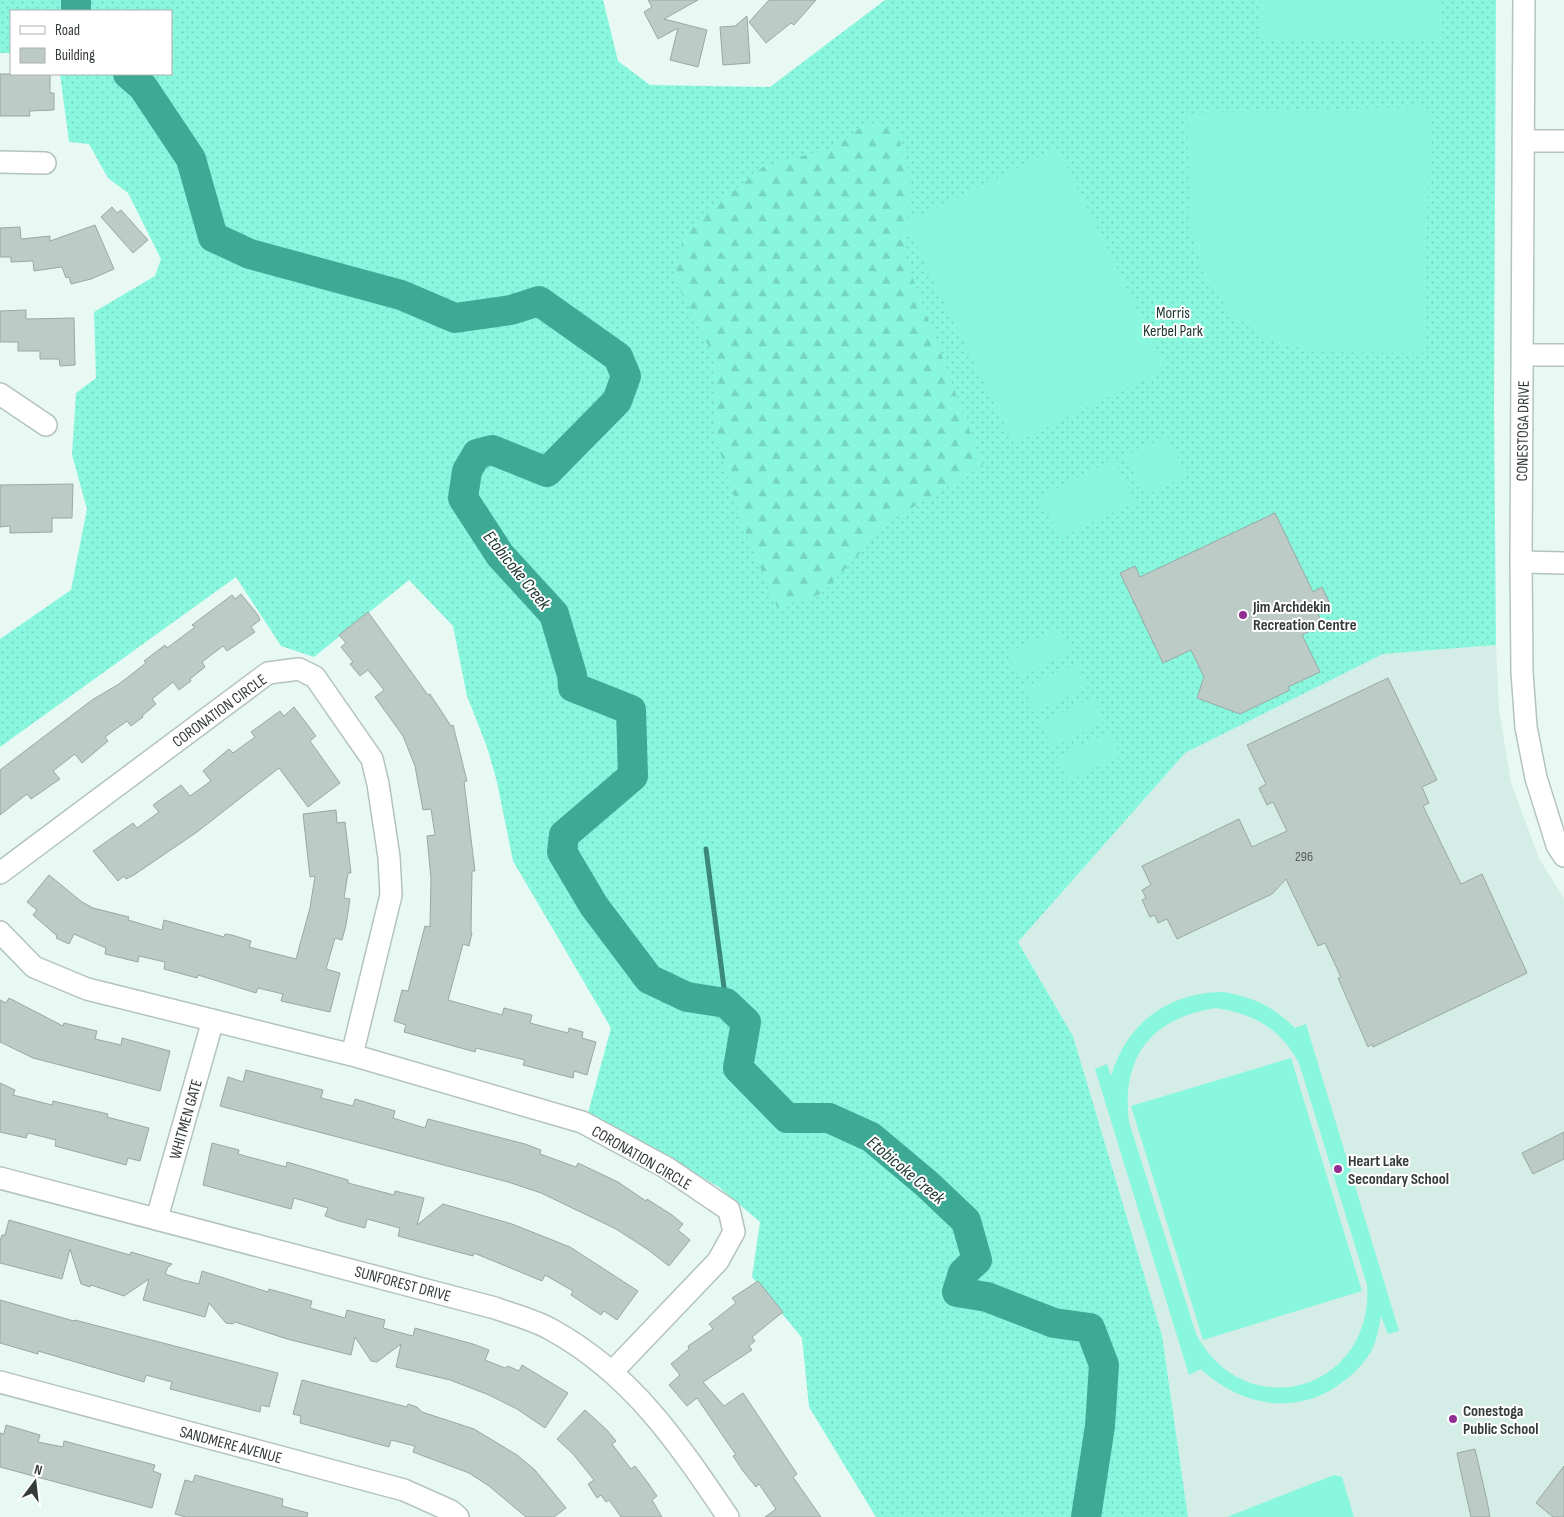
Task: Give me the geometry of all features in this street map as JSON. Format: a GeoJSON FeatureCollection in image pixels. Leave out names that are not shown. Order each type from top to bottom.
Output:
{"type":"FeatureCollection","features":[{"type":"Feature","properties":{"kind":"street","name":"CONESTOGA DRIVE"},"geometry":{"type":"LineString","coordinates":[[1524,0],[1521,562],[1526,727],[1536,778],[1557,845],[1564,856]]}},
{"type":"Feature","properties":{"kind":"street"},"geometry":{"type":"LineString","coordinates":[[1522,141],[1564,141]]}},
{"type":"Feature","properties":{"kind":"street"},"geometry":{"type":"LineString","coordinates":[[0,162],[45,163]]}},
{"type":"Feature","properties":{"kind":"street"},"geometry":{"type":"LineString","coordinates":[[1523,355],[1564,355]]}},
{"type":"Feature","properties":{"kind":"street"},"geometry":{"type":"LineString","coordinates":[[0,394],[46,425]]}},
{"type":"Feature","properties":{"kind":"street"},"geometry":{"type":"LineString","coordinates":[[1521,562],[1564,563]]}},
{"type":"Feature","properties":{"kind":"street","name":"CORONATION CIRCLE"},"geometry":{"type":"LineString","coordinates":[[0,873],[268,673],[299,669],[315,676],[372,760],[389,857],[391,895],[352,1055]]}},
{"type":"Feature","properties":{"kind":"street","name":"CORONATION CIRCLE"},"geometry":{"type":"LineString","coordinates":[[0,932],[34,967],[87,989],[352,1055],[582,1122],[668,1168],[729,1210],[734,1232],[718,1261],[613,1371]]}},
{"type":"Feature","properties":{"kind":"street","name":"WHITMEN GATE"},"geometry":{"type":"LineString","coordinates":[[157,1218],[213,1020]]}},
{"type":"Feature","properties":{"kind":"street","name":"SUNFOREST DRIVE"},"geometry":{"type":"LineString","coordinates":[[0,1178],[496,1308],[550,1329],[589,1352],[613,1371],[658,1418],[728,1517]]}},
{"type":"Feature","properties":{"kind":"street","name":"SANDMERE AVENUE"},"geometry":{"type":"LineString","coordinates":[[0,1382],[404,1490],[451,1511],[458,1517]]}},
{"type":"Feature","properties":{"kind":"shaded area","name":"Heart Lake Secondary School"},"geometry":{"type":"Polygon","coordinates":[[[1496,645],[1499,709],[1511,783],[1539,858],[1564,899],[1564,1517],[1188,1517],[1162,1335],[1073,1036],[1018,942],[1185,753],[1383,654],[1496,645]]]}},
{"type":"Feature","properties":{"kind":"green space","name":"Morris Kerbel Park"},"geometry":{"type":"Polygon","coordinates":[[[0,0],[603,0],[618,61],[650,85],[770,87],[885,0],[1496,0],[1494,402],[1496,645],[1383,654],[1185,753],[1018,942],[1073,1036],[1162,1335],[1188,1517],[876,1517],[809,1407],[802,1338],[752,1277],[760,1222],[719,1187],[588,1113],[611,1028],[513,861],[497,782],[487,747],[467,696],[453,626],[409,580],[314,657],[281,646],[236,577],[0,747],[0,639],[71,590],[87,509],[72,455],[76,393],[96,378],[94,312],[155,276],[161,259],[128,193],[108,178],[89,144],[69,142],[60,75],[172,75],[172,10],[10,10],[10,53],[0,53],[0,0]]]}},
{"type":"Feature","properties":{"kind":"green space"},"geometry":{"type":"Polygon","coordinates":[[[1262,0],[1442,0],[1442,39],[1267,39],[1261,34],[1262,0]]]}},
{"type":"Feature","properties":{"kind":"green space"},"geometry":{"type":"Polygon","coordinates":[[[1422,107],[1430,120],[1423,353],[1316,352],[1270,340],[1231,314],[1204,275],[1191,230],[1187,113],[1422,107]]]}},
{"type":"Feature","properties":{"kind":"green space"},"geometry":{"type":"Polygon","coordinates":[[[868,122],[897,132],[910,177],[905,258],[983,466],[893,519],[821,594],[777,607],[743,526],[715,436],[713,355],[675,280],[684,232],[763,167],[835,147],[868,122]]]}},
{"type":"Feature","properties":{"kind":"green space"},"geometry":{"type":"Polygon","coordinates":[[[1058,148],[1166,369],[1014,443],[905,223],[1058,148]]]}},
{"type":"Feature","properties":{"kind":"green space"},"geometry":{"type":"Polygon","coordinates":[[[1167,436],[1187,476],[1145,496],[1125,456],[1167,436]]]}},
{"type":"Feature","properties":{"kind":"green space"},"geometry":{"type":"Polygon","coordinates":[[[1114,460],[1135,502],[1060,538],[1039,497],[1114,460]]]}},
{"type":"Feature","properties":{"kind":"green space"},"geometry":{"type":"Polygon","coordinates":[[[1060,628],[1071,652],[1019,677],[1007,653],[1060,628]]]}},
{"type":"Feature","properties":{"kind":"green space"},"geometry":{"type":"Polygon","coordinates":[[[1077,663],[1088,687],[1036,712],[1024,688],[1077,663]]]}},
{"type":"Feature","properties":{"kind":"green space"},"geometry":{"type":"Polygon","coordinates":[[[1093,697],[1105,722],[1052,747],[1041,723],[1093,697]]]}},
{"type":"Feature","properties":{"kind":"green space"},"geometry":{"type":"Polygon","coordinates":[[[1110,732],[1121,756],[1069,781],[1057,757],[1110,732]]]}},
{"type":"Feature","properties":{"kind":"green space"},"geometry":{"type":"Polygon","coordinates":[[[1222,992],[1243,996],[1271,1008],[1295,1028],[1306,1024],[1399,1331],[1388,1334],[1381,1316],[1377,1337],[1372,1350],[1360,1367],[1348,1378],[1327,1392],[1308,1400],[1290,1403],[1271,1403],[1252,1399],[1234,1392],[1217,1382],[1201,1369],[1189,1375],[1095,1069],[1107,1064],[1111,1076],[1118,1057],[1127,1041],[1152,1014],[1184,998],[1222,992]],[[1216,1008],[1193,1013],[1174,1021],[1158,1031],[1145,1044],[1136,1060],[1130,1078],[1128,1099],[1129,1122],[1196,1334],[1218,1363],[1245,1381],[1274,1387],[1303,1384],[1329,1371],[1350,1350],[1364,1321],[1367,1285],[1299,1063],[1283,1040],[1265,1025],[1242,1014],[1216,1008]]]}},
{"type":"Feature","properties":{"kind":"green space"},"geometry":{"type":"Polygon","coordinates":[[[1291,1058],[1362,1291],[1203,1340],[1131,1106],[1291,1058]]]}},
{"type":"Feature","properties":{"kind":"green space"},"geometry":{"type":"Polygon","coordinates":[[[1334,1475],[1342,1477],[1354,1517],[1227,1517],[1334,1475]]]}},
{"type":"Feature","properties":{"kind":"building"},"geometry":{"type":"Polygon","coordinates":[[[648,0],[698,0],[664,19],[707,30],[698,67],[670,60],[678,28],[658,39],[644,12],[652,7],[648,0]]]}},
{"type":"Feature","properties":{"kind":"building"},"geometry":{"type":"Polygon","coordinates":[[[769,0],[816,0],[794,25],[791,23],[766,43],[749,22],[769,0]]]}},
{"type":"Feature","properties":{"kind":"building"},"geometry":{"type":"Polygon","coordinates":[[[747,16],[750,63],[723,65],[720,27],[735,26],[747,16]]]}},
{"type":"Feature","properties":{"kind":"building"},"geometry":{"type":"Polygon","coordinates":[[[0,74],[50,75],[50,93],[54,93],[54,110],[29,111],[30,116],[0,116],[0,74]]]}},
{"type":"Feature","properties":{"kind":"building"},"geometry":{"type":"Polygon","coordinates":[[[112,207],[117,213],[121,210],[148,240],[133,253],[101,217],[112,207]]]}},
{"type":"Feature","properties":{"kind":"building"},"geometry":{"type":"Polygon","coordinates":[[[95,225],[114,269],[91,279],[71,284],[69,277],[66,278],[62,267],[34,271],[33,261],[11,262],[11,257],[0,257],[0,228],[20,227],[21,239],[50,236],[50,241],[95,225]]]}},
{"type":"Feature","properties":{"kind":"building"},"geometry":{"type":"Polygon","coordinates":[[[26,310],[26,319],[74,318],[75,365],[60,366],[59,359],[40,359],[40,351],[18,351],[18,342],[0,342],[0,311],[26,310]]]}},
{"type":"Feature","properties":{"kind":"building"},"geometry":{"type":"Polygon","coordinates":[[[73,484],[72,518],[52,518],[52,532],[10,533],[10,526],[0,527],[0,485],[73,484]]]}},
{"type":"Feature","properties":{"kind":"building"},"geometry":{"type":"Polygon","coordinates":[[[1275,513],[1313,592],[1322,587],[1331,606],[1317,612],[1323,625],[1302,635],[1320,672],[1288,687],[1290,690],[1240,714],[1197,698],[1204,677],[1191,650],[1163,663],[1120,573],[1135,566],[1140,577],[1275,513]]]}},
{"type":"Feature","properties":{"kind":"building"},"geometry":{"type":"Polygon","coordinates":[[[241,594],[260,620],[251,627],[255,632],[227,651],[223,646],[202,662],[205,667],[190,679],[191,681],[179,690],[173,682],[152,699],[156,704],[143,717],[131,726],[127,721],[105,737],[108,741],[82,763],[75,754],[53,771],[60,779],[31,799],[27,794],[0,815],[0,770],[92,700],[119,684],[165,645],[167,648],[195,627],[192,625],[232,595],[235,599],[241,594]]]}},
{"type":"Feature","properties":{"kind":"building"},"geometry":{"type":"Polygon","coordinates":[[[368,612],[428,695],[430,694],[451,726],[453,725],[467,781],[464,782],[475,871],[472,871],[472,933],[469,946],[463,944],[448,1000],[502,1015],[504,1008],[532,1015],[530,1023],[568,1033],[569,1028],[583,1032],[582,1038],[596,1042],[587,1075],[574,1071],[573,1078],[523,1065],[525,1060],[476,1048],[475,1052],[404,1032],[406,1025],[394,1021],[402,990],[408,991],[425,926],[430,927],[431,879],[427,836],[435,835],[431,809],[423,810],[415,766],[403,736],[375,697],[384,690],[368,670],[360,676],[350,664],[353,662],[341,647],[346,643],[339,635],[368,612]]]}},
{"type":"Feature","properties":{"kind":"building"},"geometry":{"type":"Polygon","coordinates":[[[1388,678],[1437,780],[1422,787],[1429,803],[1423,806],[1461,884],[1482,874],[1527,973],[1373,1047],[1372,1044],[1368,1047],[1338,978],[1341,977],[1325,943],[1318,946],[1286,879],[1272,894],[1177,939],[1167,919],[1158,923],[1155,915],[1150,917],[1142,900],[1146,898],[1142,890],[1151,885],[1142,866],[1239,819],[1252,847],[1287,831],[1273,802],[1267,805],[1259,788],[1266,784],[1247,745],[1388,678]]]}},
{"type":"Feature","properties":{"kind":"building"},"geometry":{"type":"Polygon","coordinates":[[[294,707],[316,736],[310,741],[340,783],[308,807],[279,768],[197,832],[134,875],[126,879],[124,876],[118,881],[93,851],[133,823],[137,828],[159,812],[153,805],[181,785],[190,796],[211,781],[203,771],[229,749],[233,753],[255,737],[251,732],[280,711],[284,716],[294,707]]]}},
{"type":"Feature","properties":{"kind":"building"},"geometry":{"type":"Polygon","coordinates":[[[336,810],[337,823],[345,822],[351,873],[348,873],[344,898],[350,899],[346,925],[342,940],[335,938],[326,969],[340,973],[330,1012],[281,1001],[283,994],[258,988],[256,993],[198,975],[197,978],[164,969],[165,962],[139,956],[138,962],[105,954],[106,948],[74,934],[69,944],[56,938],[57,936],[33,915],[37,910],[27,902],[49,875],[82,902],[93,908],[129,917],[128,920],[162,930],[164,920],[224,937],[225,934],[232,935],[251,941],[249,947],[296,959],[310,908],[315,876],[310,877],[303,814],[336,810]]]}},
{"type":"Feature","properties":{"kind":"building"},"geometry":{"type":"Polygon","coordinates":[[[9,998],[63,1026],[64,1023],[97,1031],[95,1039],[121,1045],[122,1038],[170,1051],[160,1091],[33,1058],[0,1042],[0,1000],[6,1003],[9,998]]]}},
{"type":"Feature","properties":{"kind":"building"},"geometry":{"type":"Polygon","coordinates":[[[246,1070],[323,1090],[321,1098],[353,1106],[355,1099],[395,1111],[393,1118],[425,1128],[428,1119],[525,1144],[541,1150],[540,1154],[576,1167],[578,1163],[618,1182],[646,1201],[647,1199],[672,1215],[683,1224],[678,1230],[690,1240],[669,1266],[616,1229],[541,1193],[508,1182],[220,1106],[228,1077],[243,1082],[246,1070]]]}},
{"type":"Feature","properties":{"kind":"building"},"geometry":{"type":"Polygon","coordinates":[[[0,1083],[15,1090],[13,1095],[52,1105],[53,1101],[108,1114],[107,1117],[149,1128],[140,1161],[128,1158],[126,1165],[55,1146],[56,1140],[28,1133],[26,1138],[0,1132],[0,1083]]]}},
{"type":"Feature","properties":{"kind":"building"},"geometry":{"type":"Polygon","coordinates":[[[1564,1132],[1564,1159],[1533,1174],[1522,1153],[1564,1132]]]}},
{"type":"Feature","properties":{"kind":"building"},"geometry":{"type":"Polygon","coordinates":[[[212,1143],[239,1150],[238,1154],[286,1167],[287,1162],[348,1180],[348,1183],[394,1195],[395,1191],[424,1198],[417,1225],[443,1204],[512,1224],[570,1247],[638,1291],[617,1320],[604,1311],[601,1315],[571,1295],[573,1291],[545,1275],[542,1281],[474,1253],[473,1256],[398,1236],[400,1228],[367,1219],[365,1228],[339,1221],[325,1216],[328,1208],[294,1198],[291,1209],[203,1185],[212,1143]]]}},
{"type":"Feature","properties":{"kind":"building"},"geometry":{"type":"Polygon","coordinates":[[[9,1220],[130,1255],[131,1252],[172,1264],[168,1267],[165,1274],[183,1280],[199,1284],[202,1271],[268,1292],[269,1289],[312,1301],[310,1308],[345,1318],[347,1310],[385,1320],[383,1328],[413,1336],[415,1328],[473,1344],[489,1350],[485,1360],[519,1371],[522,1365],[568,1393],[545,1428],[517,1409],[489,1395],[450,1380],[396,1367],[401,1344],[377,1362],[371,1361],[355,1337],[351,1355],[287,1339],[235,1322],[233,1324],[226,1323],[209,1303],[205,1317],[143,1300],[149,1279],[124,1296],[91,1285],[90,1287],[81,1284],[70,1249],[62,1279],[0,1263],[0,1241],[2,1235],[5,1235],[9,1220]]]}},
{"type":"Feature","properties":{"kind":"building"},"geometry":{"type":"Polygon","coordinates":[[[758,1281],[783,1312],[752,1337],[755,1341],[749,1346],[752,1350],[703,1382],[724,1406],[743,1393],[797,1474],[793,1477],[821,1517],[765,1517],[776,1509],[759,1484],[756,1487],[743,1471],[733,1456],[736,1455],[697,1398],[687,1406],[669,1385],[680,1375],[671,1364],[689,1349],[688,1346],[713,1329],[709,1324],[736,1303],[732,1298],[758,1281]]]}},
{"type":"Feature","properties":{"kind":"building"},"geometry":{"type":"Polygon","coordinates":[[[0,1300],[74,1321],[278,1373],[269,1407],[261,1405],[260,1412],[170,1389],[172,1382],[146,1375],[144,1382],[38,1351],[38,1354],[0,1343],[0,1300]]]}},
{"type":"Feature","properties":{"kind":"building"},"geometry":{"type":"Polygon","coordinates":[[[302,1380],[407,1407],[408,1404],[417,1407],[422,1412],[474,1429],[517,1455],[535,1470],[566,1508],[554,1517],[526,1517],[489,1486],[469,1473],[413,1452],[415,1446],[391,1440],[389,1447],[300,1423],[301,1416],[293,1414],[302,1380]]]}},
{"type":"Feature","properties":{"kind":"building"},"geometry":{"type":"Polygon","coordinates":[[[585,1410],[616,1441],[612,1444],[631,1469],[635,1466],[648,1483],[657,1496],[652,1500],[662,1517],[621,1517],[609,1500],[606,1502],[601,1495],[597,1498],[588,1484],[594,1480],[573,1454],[557,1439],[585,1410]]]}},
{"type":"Feature","properties":{"kind":"building"},"geometry":{"type":"Polygon","coordinates":[[[6,1425],[40,1435],[38,1442],[63,1447],[64,1441],[155,1465],[153,1471],[161,1474],[152,1508],[0,1467],[0,1433],[4,1434],[6,1425]]]}},
{"type":"Feature","properties":{"kind":"building"},"geometry":{"type":"Polygon","coordinates":[[[1475,1449],[1490,1517],[1471,1517],[1462,1477],[1457,1453],[1475,1449]]]}},
{"type":"Feature","properties":{"kind":"building"},"geometry":{"type":"Polygon","coordinates":[[[1564,1466],[1564,1517],[1553,1517],[1536,1503],[1564,1466]]]}},
{"type":"Feature","properties":{"kind":"building"},"geometry":{"type":"Polygon","coordinates":[[[195,1475],[283,1499],[282,1506],[308,1513],[307,1517],[186,1517],[175,1514],[185,1480],[193,1482],[195,1475]]]}},
{"type":"Feature","properties":{"kind":"waterway","name":"Etobicoke Creek"},"geometry":{"type":"LineString","coordinates":[[76,0],[76,10]]}},
{"type":"Feature","properties":{"kind":"waterway","name":"Etobicoke Creek"},"geometry":{"type":"LineString","coordinates":[[129,75],[143,87],[191,159],[213,237],[250,254],[401,295],[455,318],[511,310],[539,301],[618,357],[626,376],[617,401],[547,472],[492,450],[477,454],[467,471],[463,498],[500,555],[554,614],[572,675],[573,687],[631,710],[633,776],[564,835],[562,852],[594,906],[649,979],[687,997],[726,1003],[746,1022],[738,1068],[787,1118],[829,1118],[871,1137],[927,1184],[966,1221],[977,1260],[963,1273],[957,1292],[987,1297],[1054,1323],[1090,1328],[1104,1365],[1100,1426],[1086,1517]]}},
{"type":"Feature","properties":{"kind":"waterway"},"geometry":{"type":"LineString","coordinates":[[706,849],[726,1003]]}},
{"type":"Feature","properties":{"kind":"place","name":"Jim Archdekin Recreation Centre"},"geometry":{"type":"Point","coordinates":[1243,615]}},
{"type":"Feature","properties":{"kind":"place","name":"Heart Lake Secondary School"},"geometry":{"type":"Point","coordinates":[1338,1169]}},
{"type":"Feature","properties":{"kind":"place","name":"Conestoga Public School"},"geometry":{"type":"Point","coordinates":[1453,1419]}}]}
